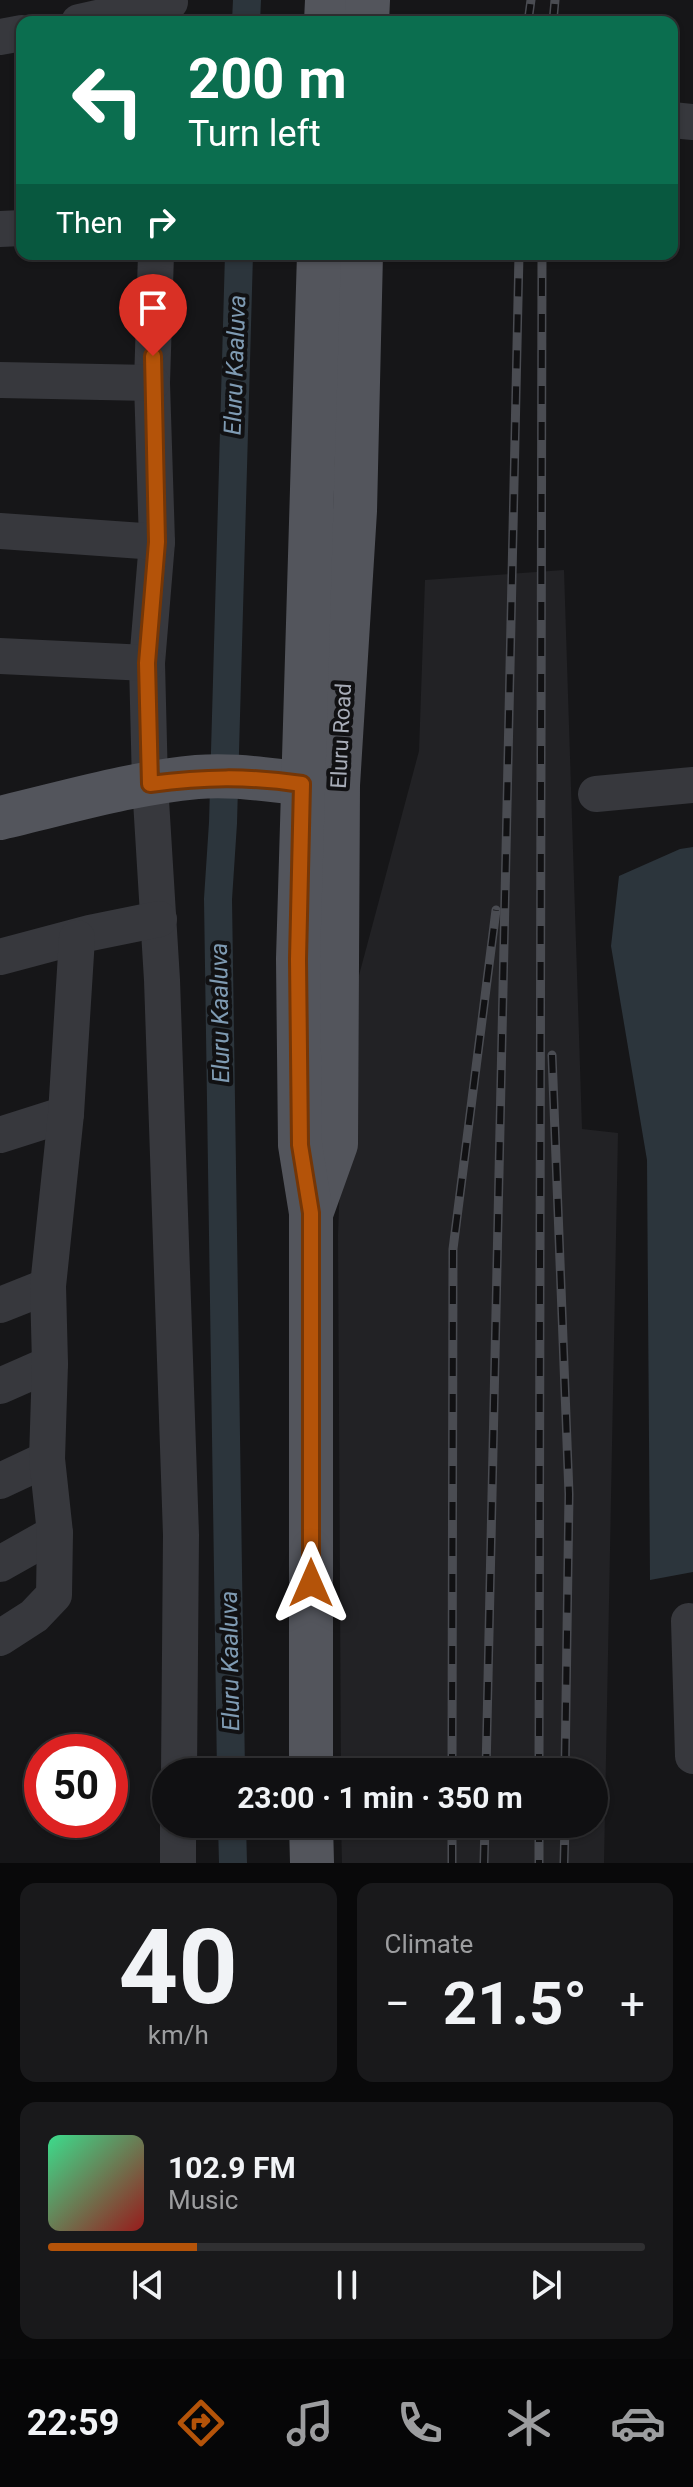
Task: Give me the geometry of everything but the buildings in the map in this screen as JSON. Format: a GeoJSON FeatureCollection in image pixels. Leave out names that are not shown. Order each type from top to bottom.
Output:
{"type":"FeatureCollection","features":[{"type":"Feature","properties":{"kind":"main road","name":"Eluru Road"},"geometry":{"type":"LineString","coordinates":[[311,1758],[311,1213],[336,1144],[316,958],[320,785],[319,260]]}},
{"type":"Feature","properties":{"kind":"main road","name":"Eluru Road"},"geometry":{"type":"LineString","coordinates":[[320,785],[355,511],[361,260]]}},
{"type":"Feature","properties":{"kind":"main road"},"geometry":{"type":"LineString","coordinates":[[0,818],[150,784],[200,777],[253,777],[320,785]]}},
{"type":"Feature","properties":{"kind":"main road"},"geometry":{"type":"LineString","coordinates":[[311,1838],[312,1863]]}},
{"type":"Feature","properties":{"kind":"street"},"geometry":{"type":"LineString","coordinates":[[118,16],[170,8]]}},
{"type":"Feature","properties":{"kind":"street"},"geometry":{"type":"LineString","coordinates":[[156,260],[152,383],[157,542],[147,663],[181,1535],[179,1758]]}},
{"type":"Feature","properties":{"kind":"street"},"geometry":{"type":"LineString","coordinates":[[0,380],[152,383]]}},
{"type":"Feature","properties":{"kind":"street"},"geometry":{"type":"LineString","coordinates":[[0,531],[157,542]]}},
{"type":"Feature","properties":{"kind":"street"},"geometry":{"type":"LineString","coordinates":[[0,656],[147,663]]}},
{"type":"Feature","properties":{"kind":"street"},"geometry":{"type":"LineString","coordinates":[[596,794],[693,785]]}},
{"type":"Feature","properties":{"kind":"street"},"geometry":{"type":"LineString","coordinates":[[0,957],[159,919]]}},
{"type":"Feature","properties":{"kind":"street"},"geometry":{"type":"LineString","coordinates":[[0,1638],[34,1616],[54,1595],[55,1533],[47,1459],[50,1364],[48,1286],[66,1114],[96,933]]}},
{"type":"Feature","properties":{"kind":"street"},"geometry":{"type":"LineString","coordinates":[[0,1135],[66,1114]]}},
{"type":"Feature","properties":{"kind":"street"},"geometry":{"type":"LineString","coordinates":[[0,1305],[48,1286]]}},
{"type":"Feature","properties":{"kind":"street"},"geometry":{"type":"LineString","coordinates":[[0,1386],[50,1364]]}},
{"type":"Feature","properties":{"kind":"street"},"geometry":{"type":"LineString","coordinates":[[0,1481],[47,1459]]}},
{"type":"Feature","properties":{"kind":"street"},"geometry":{"type":"LineString","coordinates":[[0,1564],[55,1533]]}},
{"type":"Feature","properties":{"kind":"street"},"geometry":{"type":"LineString","coordinates":[[689,1621],[693,1756]]}},
{"type":"Feature","properties":{"kind":"street"},"geometry":{"type":"LineString","coordinates":[[178,1838],[178,1863]]}},
{"type":"Feature","properties":{"kind":"shaded area"},"geometry":{"type":"Polygon","coordinates":[[[564,570],[582,1129],[618,1133],[606,1758],[341,1758],[338,1235],[346,1024],[419,751],[425,580],[564,570]]]}},
{"type":"Feature","properties":{"kind":"shaded area"},"geometry":{"type":"Polygon","coordinates":[[[693,847],[693,1572],[650,1580],[647,1160],[611,946],[619,876],[680,849],[693,847]]]}},
{"type":"Feature","properties":{"kind":"shaded area"},"geometry":{"type":"Polygon","coordinates":[[[341,1838],[604,1838],[604,1863],[342,1863],[341,1838]]]}},
{"type":"Feature","properties":{"kind":"waterway","name":"Eluru Kaaluva"},"geometry":{"type":"LineString","coordinates":[[246,16],[247,0]]}},
{"type":"Feature","properties":{"kind":"waterway","name":"Eluru Kaaluva"},"geometry":{"type":"LineString","coordinates":[[231,1758],[218,899],[223,823],[239,260]]}},
{"type":"Feature","properties":{"kind":"waterway","name":"Eluru Kaaluva"},"geometry":{"type":"LineString","coordinates":[[232,1838],[233,1863]]}},
{"type":"Feature","properties":{"kind":"railway"},"geometry":{"type":"LineString","coordinates":[[529,16],[531,0]]}},
{"type":"Feature","properties":{"kind":"railway"},"geometry":{"type":"LineString","coordinates":[[554,16],[555,0]]}},
{"type":"Feature","properties":{"kind":"railway"},"geometry":{"type":"LineString","coordinates":[[486,1758],[519,260]]}},
{"type":"Feature","properties":{"kind":"railway"},"geometry":{"type":"LineString","coordinates":[[539,1758],[542,260]]}},
{"type":"Feature","properties":{"kind":"railway"},"geometry":{"type":"LineString","coordinates":[[452,1758],[453,1249],[496,910]]}},
{"type":"Feature","properties":{"kind":"railway"},"geometry":{"type":"LineString","coordinates":[[552,1055],[569,1494],[565,1758]]}},
{"type":"Feature","properties":{"kind":"railway"},"geometry":{"type":"LineString","coordinates":[[452,1838],[452,1863]]}},
{"type":"Feature","properties":{"kind":"railway"},"geometry":{"type":"LineString","coordinates":[[484,1863],[485,1838]]}},
{"type":"Feature","properties":{"kind":"railway"},"geometry":{"type":"LineString","coordinates":[[539,1838],[539,1863]]}},
{"type":"Feature","properties":{"kind":"railway"},"geometry":{"type":"LineString","coordinates":[[564,1863],[565,1838]]}},
{"type":"Feature","properties":{"kind":"route"},"geometry":{"type":"LineString","coordinates":[[153,356],[157,542],[147,663],[150,784],[200,777],[253,777],[302,784],[298,959],[300,1145],[311,1213],[311,1583]]}}]}
